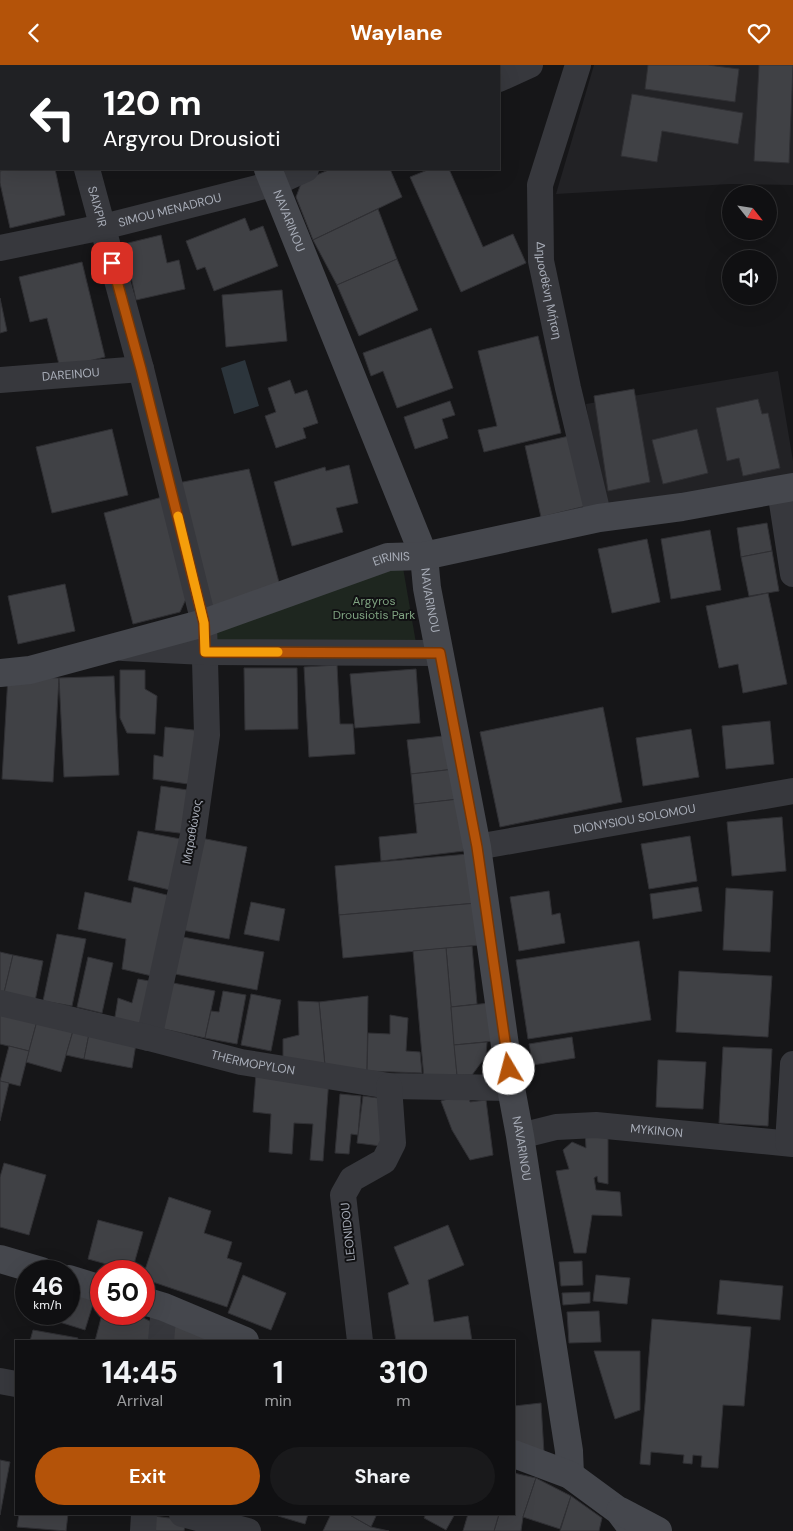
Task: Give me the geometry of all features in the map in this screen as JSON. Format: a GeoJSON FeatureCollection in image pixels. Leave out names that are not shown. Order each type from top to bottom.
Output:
{"type":"FeatureCollection","features":[{"type":"Feature","properties":{"kind":"main road","name":"NAVARINOU"},"geometry":{"type":"LineString","coordinates":[[270,176],[424,556],[427,588],[477,847],[511,1088],[569,1451],[570,1475]]}},
{"type":"Feature","properties":{"kind":"main road","name":"EIRINIS"},"geometry":{"type":"LineString","coordinates":[[0,673],[30,670],[204,623],[388,557],[424,556],[598,518],[682,507],[786,488]]}},
{"type":"Feature","properties":{"kind":"main road"},"geometry":{"type":"LineString","coordinates":[[0,1259],[15,1263]]}},
{"type":"Feature","properties":{"kind":"main road"},"geometry":{"type":"LineString","coordinates":[[155,1304],[243,1340]]}},
{"type":"Feature","properties":{"kind":"main road"},"geometry":{"type":"LineString","coordinates":[[515,1454],[570,1475],[622,1524],[658,1531]]}},
{"type":"Feature","properties":{"kind":"street"},"geometry":{"type":"LineString","coordinates":[[500,79],[530,65]]}},
{"type":"Feature","properties":{"kind":"street","name":"Δημοσθένη Μήτση"},"geometry":{"type":"LineString","coordinates":[[578,65],[540,185],[541,261],[598,518]]}},
{"type":"Feature","properties":{"kind":"street","name":"SAIXPIR"},"geometry":{"type":"LineString","coordinates":[[87,170],[141,369],[204,623]]}},
{"type":"Feature","properties":{"kind":"street","name":"SIMOU MENADROU"},"geometry":{"type":"LineString","coordinates":[[0,249],[103,227],[270,176],[301,170]]}},
{"type":"Feature","properties":{"kind":"street","name":"DAREINOU"},"geometry":{"type":"LineString","coordinates":[[0,380],[141,369]]}},
{"type":"Feature","properties":{"kind":"street"},"geometry":{"type":"LineString","coordinates":[[786,488],[793,575]]}},
{"type":"Feature","properties":{"kind":"street","name":"Μαραθώνος"},"geometry":{"type":"LineString","coordinates":[[149,1038],[195,824],[207,735],[204,623]]}},
{"type":"Feature","properties":{"kind":"street"},"geometry":{"type":"LineString","coordinates":[[111,648],[205,652],[440,653]]}},
{"type":"Feature","properties":{"kind":"street","name":"DIONYSIOU SOLOMOU"},"geometry":{"type":"LineString","coordinates":[[477,847],[793,791]]}},
{"type":"Feature","properties":{"kind":"street","name":"THERMOPYLON"},"geometry":{"type":"LineString","coordinates":[[0,1003],[241,1062],[389,1086],[511,1088]]}},
{"type":"Feature","properties":{"kind":"street"},"geometry":{"type":"LineString","coordinates":[[791,1143],[793,1064]]}},
{"type":"Feature","properties":{"kind":"street","name":"LEONIDOU"},"geometry":{"type":"LineString","coordinates":[[360,1340],[344,1195],[352,1179],[384,1161],[393,1143],[389,1086]]}},
{"type":"Feature","properties":{"kind":"street","name":"MYKINON"},"geometry":{"type":"LineString","coordinates":[[520,1135],[556,1127],[596,1125],[791,1143]]}},
{"type":"Feature","properties":{"kind":"street"},"geometry":{"type":"LineString","coordinates":[[155,1310],[160,1340]]}},
{"type":"Feature","properties":{"kind":"street"},"geometry":{"type":"LineString","coordinates":[[0,1381],[15,1384]]}},
{"type":"Feature","properties":{"kind":"street"},"geometry":{"type":"LineString","coordinates":[[143,1531],[144,1515]]}},
{"type":"Feature","properties":{"kind":"street"},"geometry":{"type":"LineString","coordinates":[[186,1515],[248,1531]]}},
{"type":"Feature","properties":{"kind":"shaded area"},"geometry":{"type":"Polygon","coordinates":[[[594,65],[793,65],[793,185],[730,184],[556,194],[594,65]]]}},
{"type":"Feature","properties":{"kind":"shaded area"},"geometry":{"type":"Polygon","coordinates":[[[245,360],[259,406],[234,414],[221,368],[245,360]]]}},
{"type":"Feature","properties":{"kind":"shaded area"},"geometry":{"type":"Polygon","coordinates":[[[778,371],[793,461],[793,477],[603,509],[586,404],[778,371]]]}},
{"type":"Feature","properties":{"kind":"green space","name":"Argyros Drousiotis Park"},"geometry":{"type":"Polygon","coordinates":[[[402,562],[416,643],[213,641],[211,625],[402,562]]]}},
{"type":"Feature","properties":{"kind":"building"},"geometry":{"type":"Polygon","coordinates":[[[648,65],[708,65],[739,69],[735,102],[645,89],[648,65]]]}},
{"type":"Feature","properties":{"kind":"building"},"geometry":{"type":"Polygon","coordinates":[[[759,65],[793,65],[789,163],[754,161],[759,65]]]}},
{"type":"Feature","properties":{"kind":"building"},"geometry":{"type":"Polygon","coordinates":[[[632,94],[743,113],[738,144],[662,131],[657,162],[621,156],[632,94]]]}},
{"type":"Feature","properties":{"kind":"building"},"geometry":{"type":"Polygon","coordinates":[[[55,170],[65,215],[10,228],[0,183],[0,171],[55,170]]]}},
{"type":"Feature","properties":{"kind":"building"},"geometry":{"type":"Polygon","coordinates":[[[329,170],[390,170],[402,197],[313,240],[296,197],[302,181],[329,170]]]}},
{"type":"Feature","properties":{"kind":"building"},"geometry":{"type":"Polygon","coordinates":[[[428,170],[449,170],[483,247],[513,234],[526,263],[461,292],[410,177],[428,170]]]}},
{"type":"Feature","properties":{"kind":"building"},"geometry":{"type":"Polygon","coordinates":[[[378,209],[397,259],[337,285],[313,240],[378,209]]]}},
{"type":"Feature","properties":{"kind":"building"},"geometry":{"type":"Polygon","coordinates":[[[245,218],[250,231],[263,226],[278,266],[214,291],[205,267],[197,270],[186,241],[245,218]]]}},
{"type":"Feature","properties":{"kind":"building"},"geometry":{"type":"Polygon","coordinates":[[[161,235],[167,263],[179,260],[185,289],[136,300],[124,244],[161,235]]]}},
{"type":"Feature","properties":{"kind":"building"},"geometry":{"type":"Polygon","coordinates":[[[397,259],[418,310],[359,336],[337,285],[397,259]]]}},
{"type":"Feature","properties":{"kind":"building"},"geometry":{"type":"Polygon","coordinates":[[[82,262],[105,357],[60,368],[47,318],[30,322],[19,277],[82,262]]]}},
{"type":"Feature","properties":{"kind":"building"},"geometry":{"type":"Polygon","coordinates":[[[282,290],[287,341],[226,347],[222,295],[282,290]]]}},
{"type":"Feature","properties":{"kind":"building"},"geometry":{"type":"Polygon","coordinates":[[[0,298],[7,331],[0,333],[0,298]]]}},
{"type":"Feature","properties":{"kind":"building"},"geometry":{"type":"Polygon","coordinates":[[[431,328],[453,388],[397,408],[383,371],[371,376],[363,353],[431,328]]]}},
{"type":"Feature","properties":{"kind":"building"},"geometry":{"type":"Polygon","coordinates":[[[538,336],[561,433],[484,452],[478,430],[497,426],[478,351],[538,336]]]}},
{"type":"Feature","properties":{"kind":"building"},"geometry":{"type":"Polygon","coordinates":[[[290,380],[295,394],[307,390],[318,423],[303,428],[306,438],[276,448],[265,416],[276,412],[268,388],[290,380]]]}},
{"type":"Feature","properties":{"kind":"building"},"geometry":{"type":"Polygon","coordinates":[[[634,389],[650,482],[608,491],[594,396],[634,389]]]}},
{"type":"Feature","properties":{"kind":"building"},"geometry":{"type":"Polygon","coordinates":[[[758,399],[762,414],[768,413],[780,468],[743,476],[739,458],[727,461],[716,408],[758,399]]]}},
{"type":"Feature","properties":{"kind":"building"},"geometry":{"type":"Polygon","coordinates":[[[450,401],[455,415],[442,419],[448,438],[415,449],[404,417],[450,401]]]}},
{"type":"Feature","properties":{"kind":"building"},"geometry":{"type":"Polygon","coordinates":[[[112,429],[128,495],[52,513],[36,447],[112,429]]]}},
{"type":"Feature","properties":{"kind":"building"},"geometry":{"type":"Polygon","coordinates":[[[697,429],[708,473],[663,484],[652,440],[697,429]]]}},
{"type":"Feature","properties":{"kind":"building"},"geometry":{"type":"Polygon","coordinates":[[[569,436],[586,506],[541,517],[525,446],[569,436]]]}},
{"type":"Feature","properties":{"kind":"building"},"geometry":{"type":"Polygon","coordinates":[[[349,465],[358,503],[336,508],[343,532],[292,546],[274,482],[325,467],[326,471],[349,465]]]}},
{"type":"Feature","properties":{"kind":"building"},"geometry":{"type":"Polygon","coordinates":[[[249,469],[280,586],[210,607],[178,483],[249,469]]]}},
{"type":"Feature","properties":{"kind":"building"},"geometry":{"type":"Polygon","coordinates":[[[166,496],[191,588],[180,612],[133,624],[104,513],[166,496]]]}},
{"type":"Feature","properties":{"kind":"building"},"geometry":{"type":"Polygon","coordinates":[[[767,523],[772,551],[741,557],[737,528],[767,523]]]}},
{"type":"Feature","properties":{"kind":"building"},"geometry":{"type":"Polygon","coordinates":[[[710,530],[721,590],[671,599],[661,539],[710,530]]]}},
{"type":"Feature","properties":{"kind":"building"},"geometry":{"type":"Polygon","coordinates":[[[647,539],[660,602],[612,613],[598,549],[647,539]]]}},
{"type":"Feature","properties":{"kind":"building"},"geometry":{"type":"Polygon","coordinates":[[[772,551],[779,591],[749,596],[741,557],[772,551]]]}},
{"type":"Feature","properties":{"kind":"building"},"geometry":{"type":"Polygon","coordinates":[[[65,584],[75,631],[18,644],[8,596],[65,584]]]}},
{"type":"Feature","properties":{"kind":"building"},"geometry":{"type":"Polygon","coordinates":[[[768,593],[787,684],[743,693],[738,664],[719,668],[706,606],[768,593]]]}},
{"type":"Feature","properties":{"kind":"building"},"geometry":{"type":"Polygon","coordinates":[[[337,665],[340,724],[353,724],[355,754],[309,757],[304,667],[337,665]]]}},
{"type":"Feature","properties":{"kind":"building"},"geometry":{"type":"Polygon","coordinates":[[[244,668],[297,668],[298,729],[245,730],[244,668]]]}},
{"type":"Feature","properties":{"kind":"building"},"geometry":{"type":"Polygon","coordinates":[[[416,669],[420,723],[355,728],[350,674],[416,669]]]}},
{"type":"Feature","properties":{"kind":"building"},"geometry":{"type":"Polygon","coordinates":[[[120,670],[145,670],[145,689],[157,696],[155,734],[127,733],[120,718],[120,670]]]}},
{"type":"Feature","properties":{"kind":"building"},"geometry":{"type":"Polygon","coordinates":[[[8,676],[59,678],[53,782],[2,779],[8,676]]]}},
{"type":"Feature","properties":{"kind":"building"},"geometry":{"type":"Polygon","coordinates":[[[114,676],[119,775],[64,777],[59,678],[114,676]]]}},
{"type":"Feature","properties":{"kind":"building"},"geometry":{"type":"Polygon","coordinates":[[[603,707],[622,802],[500,827],[480,732],[603,707]]]}},
{"type":"Feature","properties":{"kind":"building"},"geometry":{"type":"Polygon","coordinates":[[[770,721],[774,764],[726,769],[722,726],[770,721]]]}},
{"type":"Feature","properties":{"kind":"building"},"geometry":{"type":"Polygon","coordinates":[[[165,727],[203,731],[195,785],[153,779],[154,755],[163,757],[165,727]]]}},
{"type":"Feature","properties":{"kind":"building"},"geometry":{"type":"Polygon","coordinates":[[[691,729],[699,777],[643,786],[636,738],[691,729]]]}},
{"type":"Feature","properties":{"kind":"building"},"geometry":{"type":"Polygon","coordinates":[[[452,735],[455,769],[411,774],[407,740],[452,735]]]}},
{"type":"Feature","properties":{"kind":"building"},"geometry":{"type":"Polygon","coordinates":[[[455,769],[459,799],[414,804],[411,774],[455,769]]]}},
{"type":"Feature","properties":{"kind":"building"},"geometry":{"type":"Polygon","coordinates":[[[161,786],[194,791],[187,834],[155,830],[161,786]]]}},
{"type":"Feature","properties":{"kind":"building"},"geometry":{"type":"Polygon","coordinates":[[[459,799],[464,851],[381,861],[379,837],[417,833],[414,804],[459,799]]]}},
{"type":"Feature","properties":{"kind":"building"},"geometry":{"type":"Polygon","coordinates":[[[782,817],[786,871],[732,876],[727,822],[782,817]]]}},
{"type":"Feature","properties":{"kind":"building"},"geometry":{"type":"Polygon","coordinates":[[[138,831],[186,840],[174,891],[128,880],[138,831]]]}},
{"type":"Feature","properties":{"kind":"building"},"geometry":{"type":"Polygon","coordinates":[[[690,836],[697,881],[649,889],[641,844],[690,836]]]}},
{"type":"Feature","properties":{"kind":"building"},"geometry":{"type":"Polygon","coordinates":[[[201,838],[247,847],[229,939],[182,930],[201,838]]]}},
{"type":"Feature","properties":{"kind":"building"},"geometry":{"type":"Polygon","coordinates":[[[468,854],[477,903],[339,915],[335,866],[468,854]]]}},
{"type":"Feature","properties":{"kind":"building"},"geometry":{"type":"Polygon","coordinates":[[[134,887],[175,897],[156,977],[122,969],[126,939],[78,929],[85,892],[131,903],[134,887]]]}},
{"type":"Feature","properties":{"kind":"building"},"geometry":{"type":"Polygon","coordinates":[[[698,887],[702,911],[653,919],[650,894],[698,887]]]}},
{"type":"Feature","properties":{"kind":"building"},"geometry":{"type":"Polygon","coordinates":[[[726,888],[773,891],[770,952],[723,950],[726,888]]]}},
{"type":"Feature","properties":{"kind":"building"},"geometry":{"type":"Polygon","coordinates":[[[549,891],[552,915],[560,913],[565,943],[519,951],[510,897],[549,891]]]}},
{"type":"Feature","properties":{"kind":"building"},"geometry":{"type":"Polygon","coordinates":[[[251,902],[285,909],[279,941],[244,934],[251,902]]]}},
{"type":"Feature","properties":{"kind":"building"},"geometry":{"type":"Polygon","coordinates":[[[477,903],[480,945],[343,958],[339,915],[477,903]]]}},
{"type":"Feature","properties":{"kind":"building"},"geometry":{"type":"Polygon","coordinates":[[[57,934],[86,939],[72,1006],[43,1001],[57,934]]]}},
{"type":"Feature","properties":{"kind":"building"},"geometry":{"type":"Polygon","coordinates":[[[183,937],[264,952],[257,990],[175,974],[183,937]]]}},
{"type":"Feature","properties":{"kind":"building"},"geometry":{"type":"Polygon","coordinates":[[[639,941],[651,1020],[528,1039],[516,960],[639,941]]]}},
{"type":"Feature","properties":{"kind":"building"},"geometry":{"type":"Polygon","coordinates":[[[472,946],[477,1004],[451,1007],[446,948],[472,946]]]}},
{"type":"Feature","properties":{"kind":"building"},"geometry":{"type":"Polygon","coordinates":[[[446,948],[457,1075],[424,1079],[413,951],[446,948]]]}},
{"type":"Feature","properties":{"kind":"building"},"geometry":{"type":"Polygon","coordinates":[[[0,952],[13,955],[4,993],[0,992],[0,952]]]}},
{"type":"Feature","properties":{"kind":"building"},"geometry":{"type":"Polygon","coordinates":[[[13,955],[43,961],[35,1001],[4,993],[13,955]]]}},
{"type":"Feature","properties":{"kind":"building"},"geometry":{"type":"Polygon","coordinates":[[[88,957],[113,963],[102,1013],[77,1007],[88,957]]]}},
{"type":"Feature","properties":{"kind":"building"},"geometry":{"type":"Polygon","coordinates":[[[679,971],[772,976],[768,1037],[676,1032],[679,971]]]}},
{"type":"Feature","properties":{"kind":"building"},"geometry":{"type":"Polygon","coordinates":[[[138,979],[155,982],[143,1029],[114,1023],[118,998],[132,1003],[138,979]]]}},
{"type":"Feature","properties":{"kind":"building"},"geometry":{"type":"Polygon","coordinates":[[[168,982],[215,991],[205,1038],[159,1028],[168,982]]]}},
{"type":"Feature","properties":{"kind":"building"},"geometry":{"type":"Polygon","coordinates":[[[223,991],[246,995],[237,1044],[205,1038],[211,1011],[219,1012],[223,991]]]}},
{"type":"Feature","properties":{"kind":"building"},"geometry":{"type":"Polygon","coordinates":[[[251,994],[281,1000],[271,1051],[241,1045],[251,994]]]}},
{"type":"Feature","properties":{"kind":"building"},"geometry":{"type":"Polygon","coordinates":[[[368,996],[367,1071],[325,1066],[319,1002],[368,996]]]}},
{"type":"Feature","properties":{"kind":"building"},"geometry":{"type":"Polygon","coordinates":[[[298,1001],[319,1002],[325,1066],[283,1059],[283,1039],[299,1035],[298,1001]]]}},
{"type":"Feature","properties":{"kind":"building"},"geometry":{"type":"Polygon","coordinates":[[[490,1003],[494,1041],[454,1045],[451,1007],[490,1003]]]}},
{"type":"Feature","properties":{"kind":"building"},"geometry":{"type":"Polygon","coordinates":[[[0,1012],[37,1021],[29,1051],[0,1044],[0,1012]]]}},
{"type":"Feature","properties":{"kind":"building"},"geometry":{"type":"Polygon","coordinates":[[[390,1015],[408,1018],[406,1051],[420,1052],[422,1073],[367,1071],[368,1033],[390,1034],[390,1015]]]}},
{"type":"Feature","properties":{"kind":"building"},"geometry":{"type":"Polygon","coordinates":[[[37,1021],[73,1031],[61,1072],[26,1062],[37,1021]]]}},
{"type":"Feature","properties":{"kind":"building"},"geometry":{"type":"Polygon","coordinates":[[[73,1031],[89,1034],[84,1059],[66,1055],[73,1031]]]}},
{"type":"Feature","properties":{"kind":"building"},"geometry":{"type":"Polygon","coordinates":[[[89,1034],[136,1044],[132,1068],[84,1059],[89,1034]]]}},
{"type":"Feature","properties":{"kind":"building"},"geometry":{"type":"Polygon","coordinates":[[[572,1037],[575,1058],[533,1065],[529,1044],[572,1037]]]}},
{"type":"Feature","properties":{"kind":"building"},"geometry":{"type":"Polygon","coordinates":[[[487,1042],[486,1056],[472,1075],[457,1075],[454,1045],[487,1042]]]}},
{"type":"Feature","properties":{"kind":"building"},"geometry":{"type":"Polygon","coordinates":[[[9,1046],[29,1051],[20,1086],[0,1081],[9,1046]]]}},
{"type":"Feature","properties":{"kind":"building"},"geometry":{"type":"Polygon","coordinates":[[[723,1047],[772,1049],[768,1126],[719,1123],[723,1047]]]}},
{"type":"Feature","properties":{"kind":"building"},"geometry":{"type":"Polygon","coordinates":[[[658,1060],[706,1062],[703,1109],[656,1107],[658,1060]]]}},
{"type":"Feature","properties":{"kind":"building"},"geometry":{"type":"Polygon","coordinates":[[[256,1073],[329,1078],[323,1161],[310,1160],[313,1124],[294,1123],[292,1154],[269,1152],[271,1114],[253,1112],[256,1073]]]}},
{"type":"Feature","properties":{"kind":"building"},"geometry":{"type":"Polygon","coordinates":[[[0,1081],[9,1083],[0,1121],[0,1081]]]}},
{"type":"Feature","properties":{"kind":"building"},"geometry":{"type":"Polygon","coordinates":[[[468,1093],[470,1102],[486,1100],[493,1155],[470,1160],[452,1130],[441,1101],[468,1093]]]}},
{"type":"Feature","properties":{"kind":"building"},"geometry":{"type":"Polygon","coordinates":[[[340,1094],[361,1096],[358,1135],[351,1134],[349,1154],[335,1153],[340,1094]]]}},
{"type":"Feature","properties":{"kind":"building"},"geometry":{"type":"Polygon","coordinates":[[[363,1096],[386,1099],[381,1146],[357,1143],[363,1096]]]}},
{"type":"Feature","properties":{"kind":"building"},"geometry":{"type":"Polygon","coordinates":[[[585,1131],[608,1134],[608,1184],[598,1182],[597,1176],[594,1178],[596,1190],[620,1192],[622,1216],[592,1215],[586,1253],[574,1253],[556,1171],[569,1169],[563,1150],[572,1142],[586,1148],[585,1131]]]}},
{"type":"Feature","properties":{"kind":"building"},"geometry":{"type":"Polygon","coordinates":[[[4,1163],[46,1175],[29,1235],[0,1227],[0,1177],[4,1163]]]}},
{"type":"Feature","properties":{"kind":"building"},"geometry":{"type":"Polygon","coordinates":[[[169,1197],[211,1211],[204,1233],[232,1242],[227,1258],[242,1263],[227,1307],[155,1283],[155,1260],[148,1260],[169,1197]]]}},
{"type":"Feature","properties":{"kind":"building"},"geometry":{"type":"Polygon","coordinates":[[[98,1220],[143,1232],[135,1260],[88,1259],[98,1220]]]}},
{"type":"Feature","properties":{"kind":"building"},"geometry":{"type":"Polygon","coordinates":[[[448,1225],[464,1265],[428,1280],[434,1322],[468,1316],[472,1340],[396,1340],[388,1293],[409,1284],[394,1247],[448,1225]]]}},
{"type":"Feature","properties":{"kind":"building"},"geometry":{"type":"Polygon","coordinates":[[[582,1261],[583,1285],[561,1286],[559,1262],[582,1261]]]}},
{"type":"Feature","properties":{"kind":"building"},"geometry":{"type":"Polygon","coordinates":[[[243,1275],[286,1293],[271,1330],[228,1313],[243,1275]]]}},
{"type":"Feature","properties":{"kind":"building"},"geometry":{"type":"Polygon","coordinates":[[[596,1275],[630,1278],[627,1304],[593,1301],[596,1275]]]}},
{"type":"Feature","properties":{"kind":"building"},"geometry":{"type":"Polygon","coordinates":[[[720,1280],[783,1286],[780,1320],[717,1314],[720,1280]]]}},
{"type":"Feature","properties":{"kind":"building"},"geometry":{"type":"Polygon","coordinates":[[[80,1286],[90,1289],[90,1314],[85,1330],[69,1325],[80,1325],[80,1286]]]}},
{"type":"Feature","properties":{"kind":"building"},"geometry":{"type":"Polygon","coordinates":[[[590,1292],[590,1303],[563,1305],[562,1293],[590,1292]]]}},
{"type":"Feature","properties":{"kind":"building"},"geometry":{"type":"Polygon","coordinates":[[[599,1311],[601,1342],[569,1343],[567,1312],[599,1311]]]}},
{"type":"Feature","properties":{"kind":"building"},"geometry":{"type":"Polygon","coordinates":[[[652,1319],[751,1327],[744,1406],[723,1405],[718,1468],[701,1467],[702,1456],[693,1455],[692,1464],[683,1463],[684,1455],[651,1452],[650,1465],[640,1464],[652,1319]]]}},
{"type":"Feature","properties":{"kind":"building"},"geometry":{"type":"Polygon","coordinates":[[[175,1321],[224,1340],[167,1340],[175,1321]]]}},
{"type":"Feature","properties":{"kind":"building"},"geometry":{"type":"Polygon","coordinates":[[[99,1325],[154,1325],[151,1340],[95,1340],[99,1325]]]}},
{"type":"Feature","properties":{"kind":"building"},"geometry":{"type":"Polygon","coordinates":[[[33,1330],[78,1338],[77,1340],[30,1340],[33,1330]]]}},
{"type":"Feature","properties":{"kind":"building"},"geometry":{"type":"Polygon","coordinates":[[[594,1351],[640,1351],[640,1410],[615,1419],[594,1351]]]}},
{"type":"Feature","properties":{"kind":"building"},"geometry":{"type":"Polygon","coordinates":[[[541,1403],[544,1453],[515,1442],[515,1406],[541,1403]]]}},
{"type":"Feature","properties":{"kind":"building"},"geometry":{"type":"Polygon","coordinates":[[[0,1460],[10,1462],[0,1515],[0,1460]]]}},
{"type":"Feature","properties":{"kind":"building"},"geometry":{"type":"Polygon","coordinates":[[[515,1473],[536,1478],[523,1517],[521,1531],[494,1531],[499,1515],[515,1515],[515,1473]]]}},
{"type":"Feature","properties":{"kind":"building"},"geometry":{"type":"Polygon","coordinates":[[[536,1478],[571,1496],[560,1529],[523,1517],[536,1478]]]}},
{"type":"Feature","properties":{"kind":"building"},"geometry":{"type":"Polygon","coordinates":[[[571,1496],[602,1518],[599,1531],[560,1531],[571,1496]]]}},
{"type":"Feature","properties":{"kind":"building"},"geometry":{"type":"Polygon","coordinates":[[[19,1515],[68,1515],[66,1531],[17,1527],[19,1515]]]}},
{"type":"Feature","properties":{"kind":"building"},"geometry":{"type":"Polygon","coordinates":[[[278,1515],[308,1515],[305,1524],[278,1515]]]}},
{"type":"Feature","properties":{"kind":"building"},"geometry":{"type":"Polygon","coordinates":[[[331,1515],[350,1515],[371,1527],[389,1531],[323,1531],[331,1515]]]}},
{"type":"Feature","properties":{"kind":"building"},"geometry":{"type":"Polygon","coordinates":[[[350,1515],[377,1515],[371,1527],[350,1515]]]}},
{"type":"Feature","properties":{"kind":"building"},"geometry":{"type":"Polygon","coordinates":[[[426,1515],[454,1515],[446,1530],[424,1518],[426,1515]]]}},
{"type":"Feature","properties":{"kind":"building"},"geometry":{"type":"Polygon","coordinates":[[[468,1515],[499,1515],[494,1531],[463,1531],[468,1515]]]}},
{"type":"Feature","properties":{"kind":"building"},"geometry":{"type":"Polygon","coordinates":[[[153,1516],[186,1520],[184,1531],[152,1531],[153,1516]]]}},
{"type":"Feature","properties":{"kind":"slow traffic"},"geometry":{"type":"LineString","coordinates":[[178,516],[204,623],[205,652],[278,652]]}},
{"type":"Feature","properties":{"kind":"route"},"geometry":{"type":"LineString","coordinates":[[112,263],[141,369],[204,623],[205,652],[440,653],[477,847],[509,1069]]}}]}
